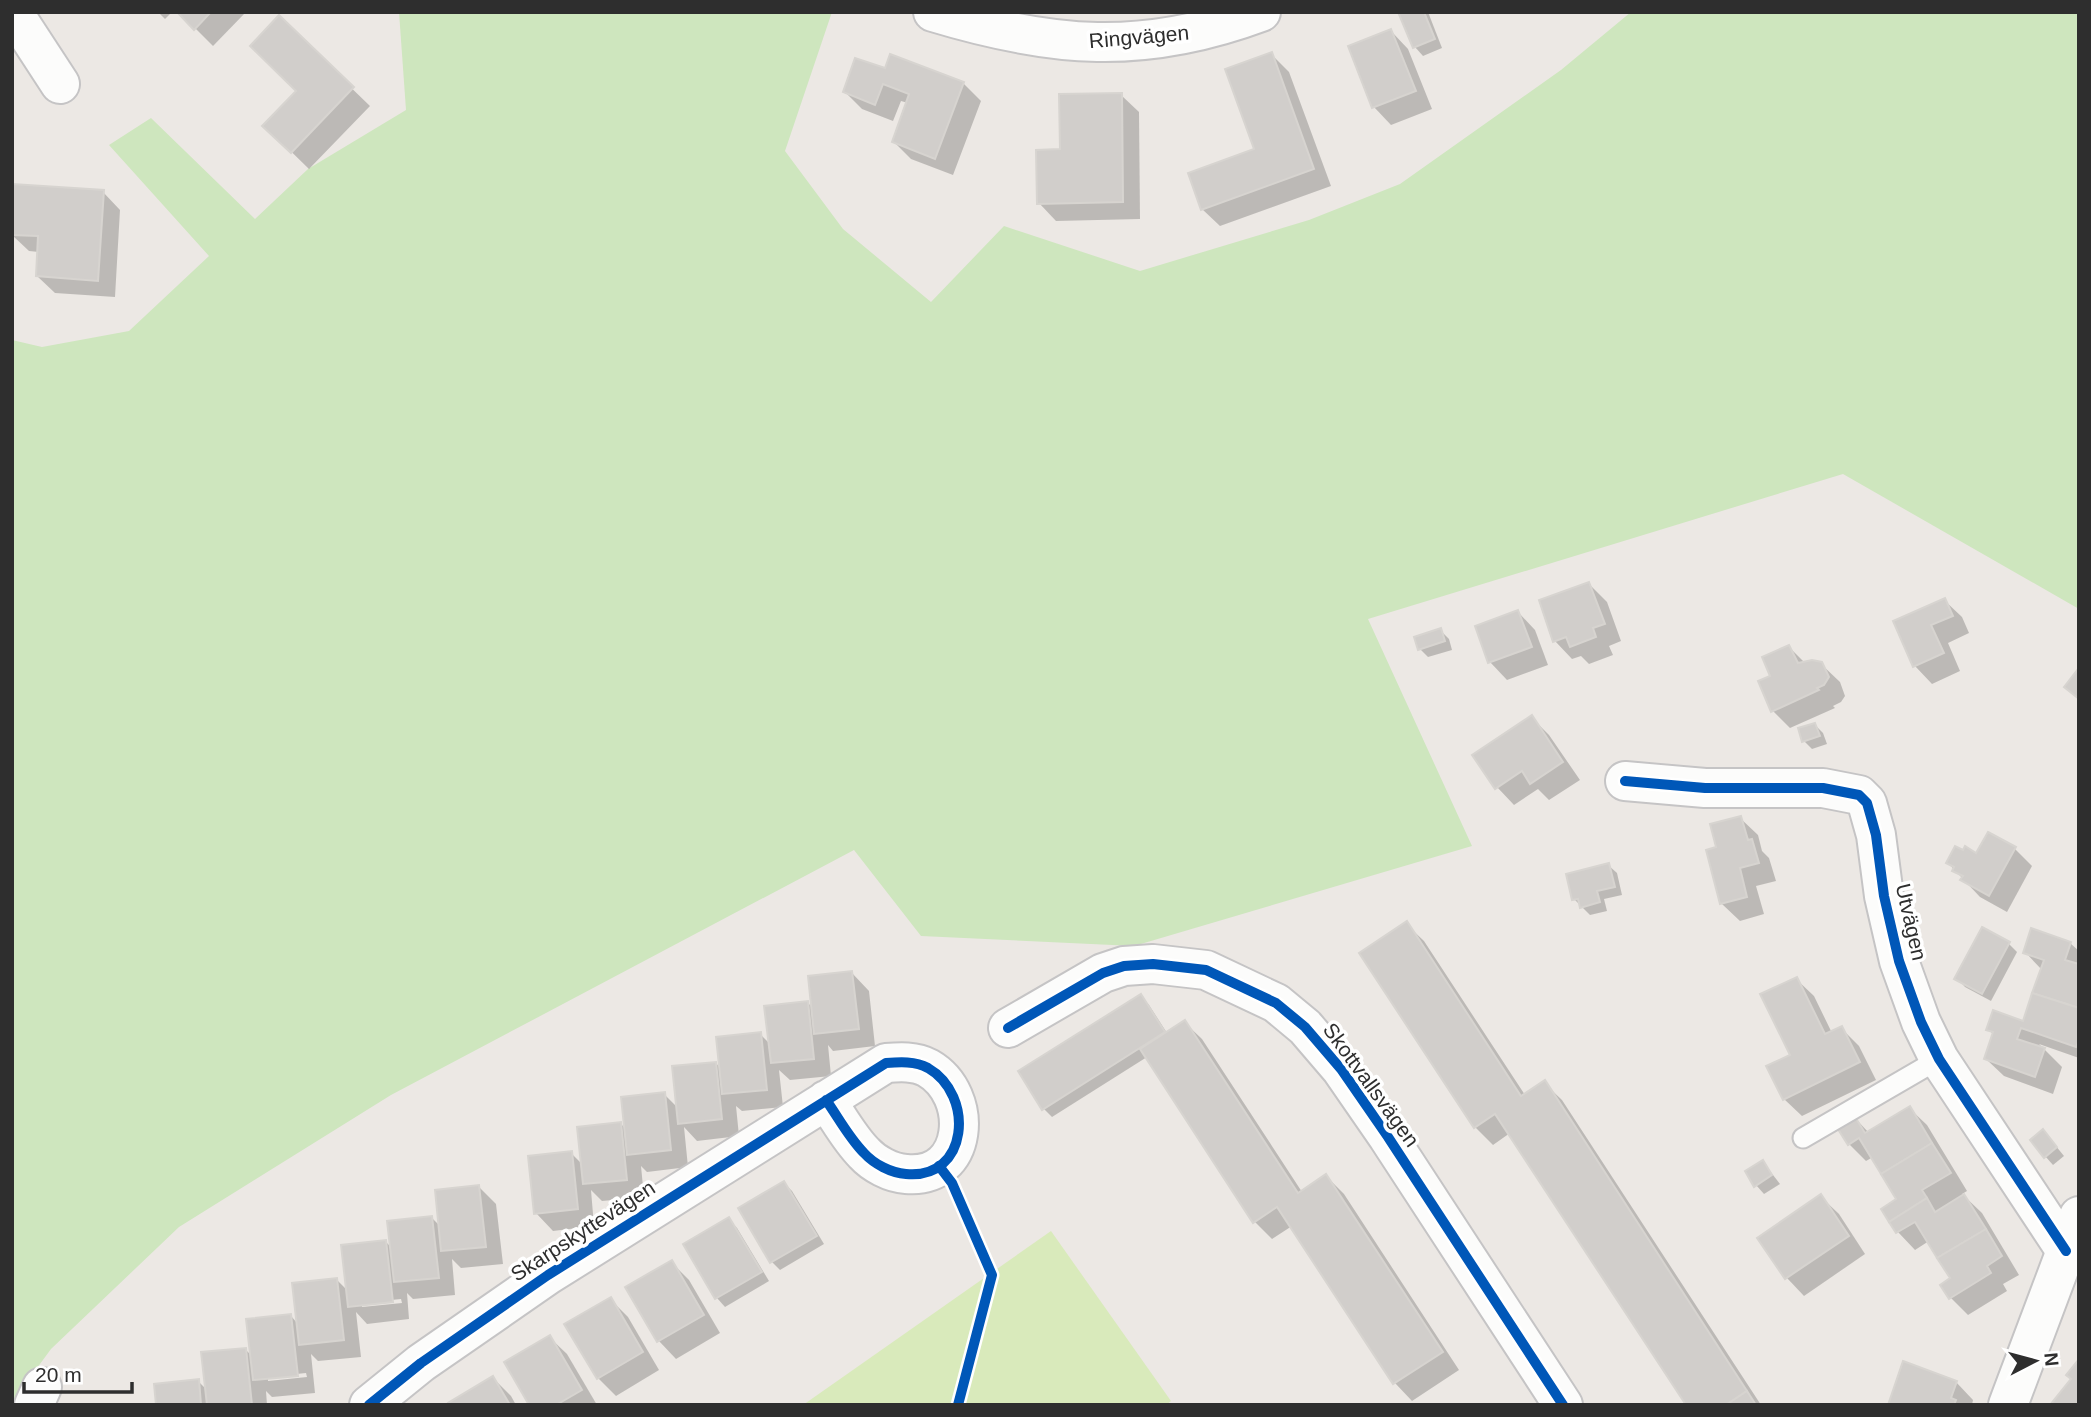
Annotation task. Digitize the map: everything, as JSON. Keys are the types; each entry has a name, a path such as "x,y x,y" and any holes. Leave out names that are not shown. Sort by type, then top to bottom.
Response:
{"street":[{"path":"13,12 60,84"},
{"name":"Ringvägen","path":"933,12 975,25 1056,41 1106,44 1169,38 1218,28 1261,12"},
{"name":"Utvägen","path":"1625,781 1705,788 1823,788 1859,795 1867,803 1876,835 1884,896 1899,961 1921,1022 1939,1059 2073,1234"},
{"name":"Skottvallsvägen","path":"1008,1028 1103,973 1124,966 1153,964 1206,970 1276,1003 1305,1027 1341,1069 1563,1405"},
{"name":"Skarpskyttevägen","path":"369,1405 421,1363 548,1275 826,1100"},
{"path":"2008,1405 2073,1234"}],"lane":[{"path":"1803,1138 1939,1059"}],"green space":[{"path":"399,12 832,12 785,151 843,229 931,302 1004,226 1140,271 1309,220 1400,184 1561,70 1631,12 2079,12 2079,609 1843,474 1368,619 1472,846 1134,946 921,936 854,850 391,1095 179,1227 51,1349 12,1402 12,340 42,347 129,331 209,256 109,145 151,118 255,219 308,169 406,110"},
{"path":"1051,1231 1171,1401 1166,1405 803,1405"}],"building":[{"path":"177,12 211,12 194,30"},
{"path":"1398,12 1424,12 1435,39 1413,48"},
{"path":"279,15 354,87 291,153 262,126 296,91 250,46"},
{"path":"1391,29 1416,91 1372,108 1348,46"},
{"path":"1272,52 1314,169 1201,210 1188,173 1254,149 1225,69"},
{"path":"890,54 964,82 935,159 892,142 909,94 883,84 875,105 843,92 855,58 885,68"},
{"path":"1122,93 1123,202 1037,204 1036,150 1060,149 1059,94"},
{"path":"12,184 104,190 98,281 36,276 38,236 12,235"},
{"path":"1589,582 1605,624 1593,628 1596,637 1570,647 1566,637 1553,642 1539,600"},
{"path":"1945,598 1953,616 1931,625 1944,653 1913,667 1893,621"},
{"path":"1518,610 1532,647 1488,663 1475,626"},
{"path":"1441,628 1445,641 1418,650 1414,637"},
{"path":"1789,645 1798,663 1812,660 1822,662 1829,677 1824,685 1817,688 1819,690 1771,712 1758,681 1770,676 1762,657"},
{"path":"2079,669 2079,699 2064,687"},
{"path":"1532,715 1563,762 1530,784 1522,771 1495,789 1472,755"},
{"path":"1815,723 1820,736 1802,742 1798,728"},
{"path":"1741,816 1759,863 1740,868 1747,897 1720,904 1706,850 1716,847 1710,824"},
{"path":"1988,832 2016,847 1989,896 1960,880 1963,876 1952,871 1954,867 1946,863 1955,846 1963,850 1965,846 1976,853"},
{"path":"1609,863 1615,887 1597,891 1600,902 1580,908 1578,899 1572,900 1566,874"},
{"path":"1407,921 1521,1096 1545,1080 1747,1391 1726,1405 1686,1405 1495,1114 1474,1128 1359,953"},
{"path":"1982,927 2010,942 1982,994 1954,979"},
{"path":"2031,928 2071,942 2065,960 2079,964 2079,1008 2032,993 2044,960 2023,953"},
{"path":"852,971 859,1029 814,1034 808,976"},
{"path":"1797,977 1825,1034 1842,1026 1860,1062 1783,1100 1766,1066 1790,1055 1760,994"},
{"path":"2032,993 2079,1008 2079,1040 2076,1047 2021,1028 2017,1039 2045,1048 2035,1077 1984,1059 1993,1032 1986,1030 1993,1010 2023,1021"},
{"path":"1141,994 1165,1032 1042,1110 1018,1071"},
{"path":"808,1001 814,1059 771,1063 764,1006"},
{"path":"1185,1020 1298,1193 1326,1174 1443,1352 1393,1384 1277,1207 1253,1223 1140,1049"},
{"path":"761,1032 767,1090 722,1094 716,1037"},
{"path":"716,1062 722,1119 678,1124 672,1066"},
{"path":"665,1092 671,1150 627,1155 621,1097"},
{"path":"1910,1106 1932,1143 1881,1174 1859,1138 1848,1145 1836,1126 1854,1115 1865,1133"},
{"path":"621,1122 627,1180 583,1184 577,1127"},
{"path":"2043,1129 2057,1147 2044,1158 2030,1140"},
{"path":"1932,1143 1951,1173 1922,1190 1927,1198 1889,1222 1881,1209 1896,1199 1881,1174"},
{"path":"572,1151 578,1209 534,1214 528,1156"},
{"path":"1763,1160 1772,1175 1754,1187 1745,1171"},
{"path":"784,1181 817,1236 770,1263 738,1208"},
{"path":"479,1185 486,1247 441,1251 435,1190"},
{"path":"1821,1194 1849,1236 1785,1279 1757,1238"},
{"path":"1964,1194 1986,1229 1937,1258 1915,1222 1896,1233 1889,1222 1927,1198 1935,1212"},
{"path":"432,1216 439,1278 394,1282 387,1221"},
{"path":"729,1217 762,1272 715,1299 683,1244"},
{"path":"1986,1229 2002,1256 1987,1266 1991,1273 1949,1299 1940,1285 1950,1278 1937,1258"},
{"path":"386,1240 393,1302 348,1307 341,1245"},
{"path":"672,1260 704,1315 657,1342 625,1287"},
{"path":"337,1278 344,1340 299,1345 292,1283"},
{"path":"611,1297 643,1352 597,1379 564,1324"},
{"path":"291,1314 298,1376 253,1380 246,1319"},
{"path":"550,1335 582,1390 556,1405 529,1405 504,1362"},
{"path":"246,1348 252,1405 207,1405 201,1352"},
{"path":"2079,1359 2079,1405 2050,1405 2071,1379 2066,1375"},
{"path":"1903,1361 1957,1381 1951,1398 1956,1400 1954,1405 1888,1405"},
{"path":"493,1376 510,1405 449,1405 448,1403"},
{"path":"199,1379 201,1405 156,1405 154,1384"},
{"path":"1747,1391 1756,1405 1726,1405"}],"cycle path":[{"path":"1625,781 1705,788 1823,788 1859,795 1867,803 1876,835 1884,896 1899,961 1921,1022 1939,1059 2066,1251"},
{"path":"1008,1028 1103,973 1124,966 1153,964 1206,970 1276,1003 1305,1027 1341,1069 1563,1405"},
{"path":"369,1405 421,1363 548,1275 886,1063 918,1064 928,1068 943,1081 953,1097 958,1115 958,1133 953,1150 943,1164 927,1172 906,1174 889,1170 873,1161 859,1147 830,1107 826,1100"},
{"path":"939,1166 952,1183 992,1275 958,1405"}]}
